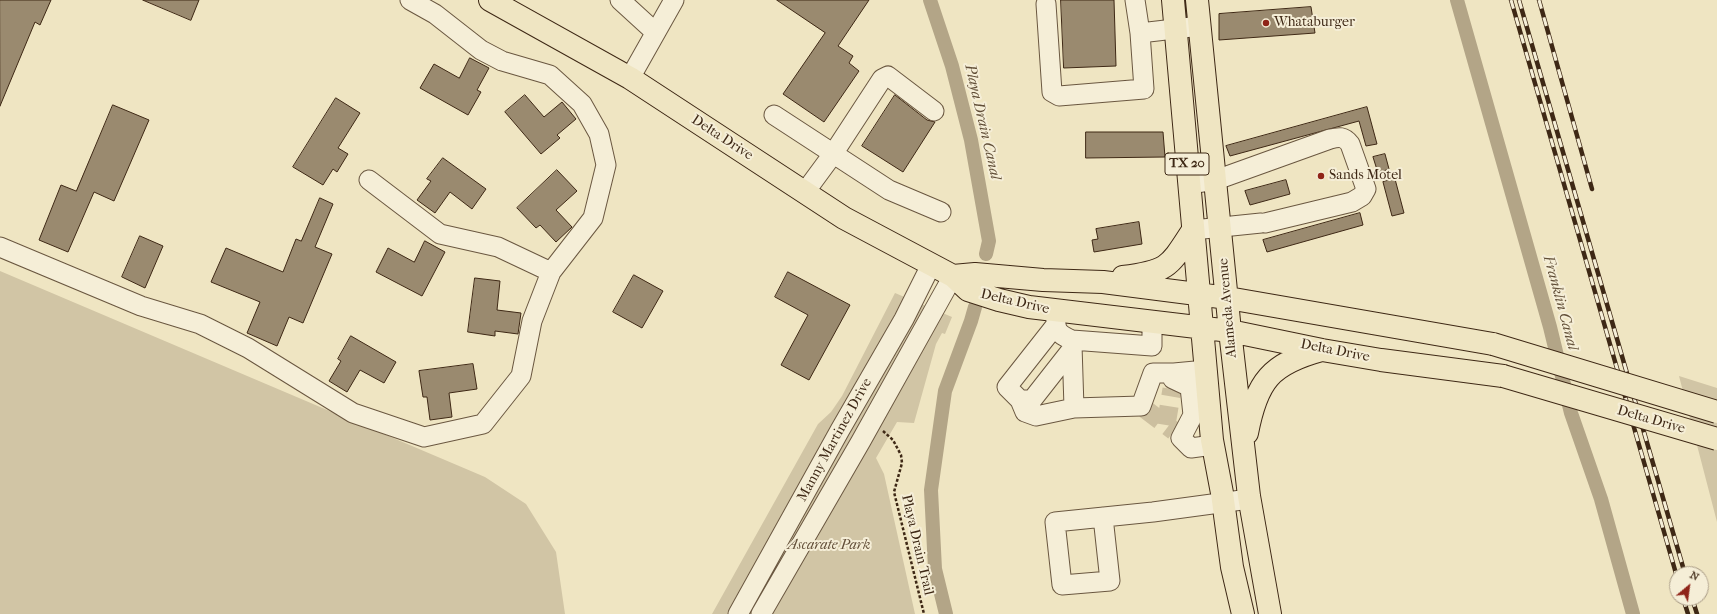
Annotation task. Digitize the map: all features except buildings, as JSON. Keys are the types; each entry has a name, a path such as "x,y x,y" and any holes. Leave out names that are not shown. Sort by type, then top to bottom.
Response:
{"main road":[{"name":"Delta Drive","path":"490,0 630,78 844,218 953,276 968,290 1053,316 1100,316 1201,327 1230,331 1322,350 1381,360 1503,376 1717,439"},
{"name":"Alameda Avenue","path":"1173,0 1198,294 1213,445 1232,567 1243,614"},
{"name":"Alameda Avenue","path":"1197,0 1243,449 1249,499 1270,614"},
{"path":"1103,282 1149,274 1161,270 1176,257 1193,230"},
{"name":"Delta Drive","path":"953,276 975,274 1103,282 1228,298 1493,344 1717,412"},
{"path":"1053,316 1054,280"},
{"path":"1243,449 1250,414 1258,392 1265,380 1284,364 1302,355 1322,350"}],"street":[{"path":"0,247 141,306 200,324 248,348 353,413 424,437 484,424 521,376 532,320 551,272 593,218 606,165 599,134 582,104 550,76 502,62 481,50 435,14 410,0"},
{"path":"620,0 655,32"},
{"path":"630,78 674,0"},
{"path":"1046,4 1052,92 1059,96 1144,88 1140,33 1135,0"},
{"path":"1140,33 1200,26"},
{"path":"805,192 833,154 882,79 888,76 934,111"},
{"path":"774,115 889,190 941,212"},
{"path":"1189,184 1216,180 1330,138 1340,137 1345,138 1350,144 1366,189 1362,196 1352,202 1263,223 1193,230"},
{"path":"369,180 440,234 498,248 551,272"},
{"name":"Manny Martinez Drive","path":"738,614 840,430 904,319 931,265"},
{"name":"Manny Martinez Drive","path":"761,614 861,442 953,276"},
{"path":"1053,316 1061,336 1072,345 1100,342 1152,346"},
{"path":"1053,316 1007,387 1020,400 1025,412 1036,416 1074,408 1143,408 1152,373 1152,322"},
{"path":"1100,316 1100,342"},
{"path":"1020,400 1032,400 1072,345"},
{"path":"1072,345 1074,408"},
{"path":"1173,380 1206,370"},
{"path":"1152,373 1190,387 1193,415 1177,434 1191,448 1213,445"},
{"path":"840,430 861,442"},
{"path":"1103,517 1249,499"},
{"path":"771,554 790,565"}],"path":[{"name":"Playa Drain Trail","path":"871,423 893,440 901,455 902,463 894,492 924,614"}],"green space":[{"path":"0,271 485,477 526,504 556,552 565,614 0,614"},
{"name":"Ascarate Park","path":"895,293 952,317 945,334 942,333 936,344 914,423 897,422 876,458 884,474 915,614 712,614 818,424 831,412 842,396"},
{"path":"1679,376 1717,388 1717,522"}],"waterway":[{"name":"Playa Drain Canal","path":"930,0 952,66 971,140 989,241 986,254"},
{"name":"Franklin Canal","path":"1457,0 1550,327 1571,413 1601,499 1633,614"},
{"name":"Playa Drain Canal","path":"946,614 935,569 931,490 945,391 975,307"}],"tunnel":[{"path":"1166,425 1172,389"},
{"path":"1145,409 1174,431"}],"railway":[{"path":"1511,0 1674,566"},
{"path":"1519,0 1683,566"},
{"path":"1539,0 1592,189"},
{"path":"1686,606 1688,614"},
{"path":"1694,606 1697,614"}],"place":[{"name":"Whataburger","path":"1266,23"},
{"name":"Sands Motel","path":"1321,176"}]}
